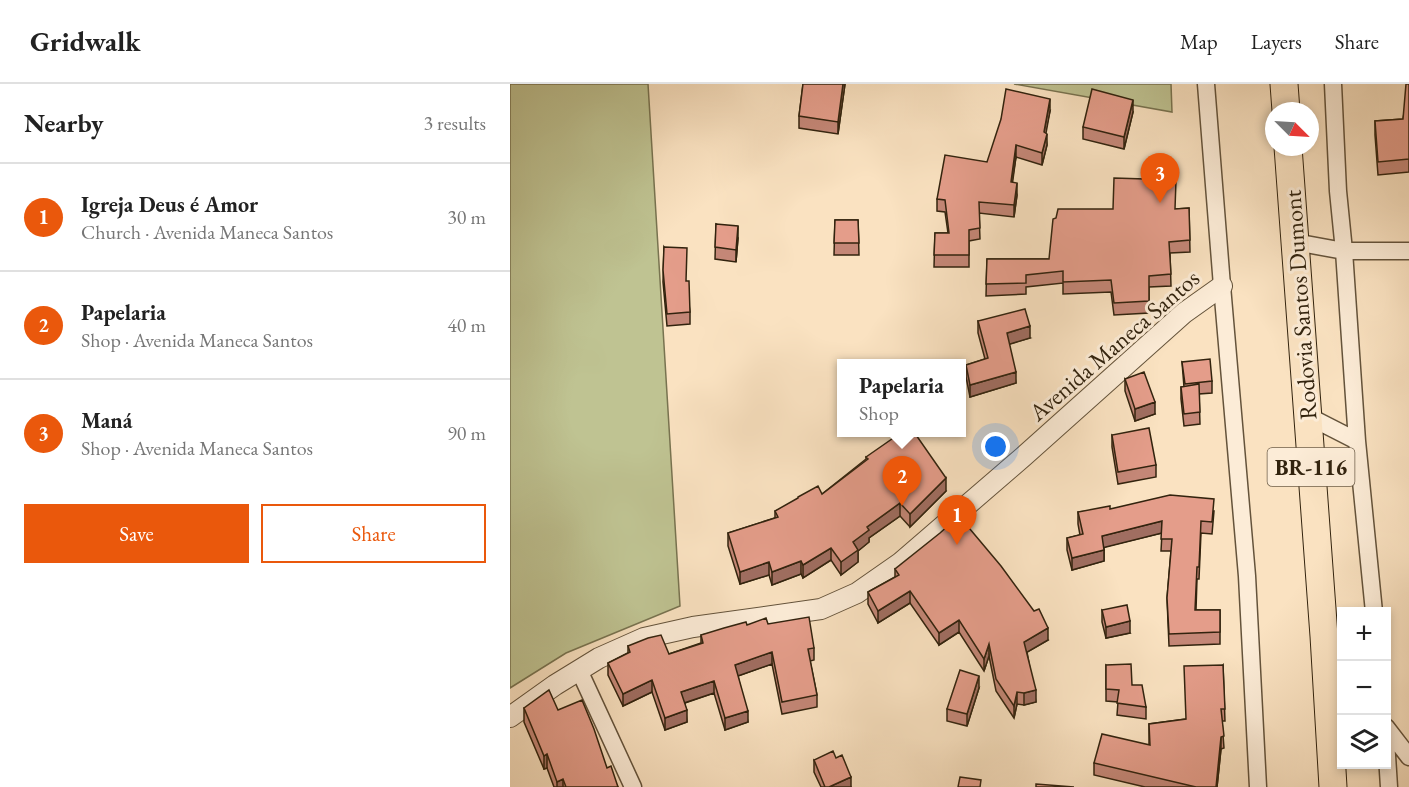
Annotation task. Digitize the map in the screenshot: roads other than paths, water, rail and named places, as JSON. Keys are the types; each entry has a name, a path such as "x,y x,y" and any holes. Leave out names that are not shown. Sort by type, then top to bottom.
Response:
{"highway":[{"path":"1284,84 1285,102"},
{"name":"Rodovia Santos Dumont","path":"1289,156 1333,787"}],"street":[{"path":"1206,84 1247,576 1258,787"},
{"path":"1334,84 1338,191 1357,441 1374,607"},
{"path":"1295,242 1344,251 1409,251"},
{"name":"Avenida Maneca Santos","path":"510,717 555,685 599,658 644,638 693,627 821,609 857,593 900,563 1184,313 1222,286"},
{"path":"1308,416 1357,441"},
{"path":"579,670 633,787"},
{"path":"1391,734 1409,757"},
{"path":"1388,769 1389,787"}],"place":[{"name":"Maná","path":"1160,203"},
{"name":"Papelaria","path":"902,506"},
{"name":"Igreja Deus é Amor","path":"957,545"}]}
